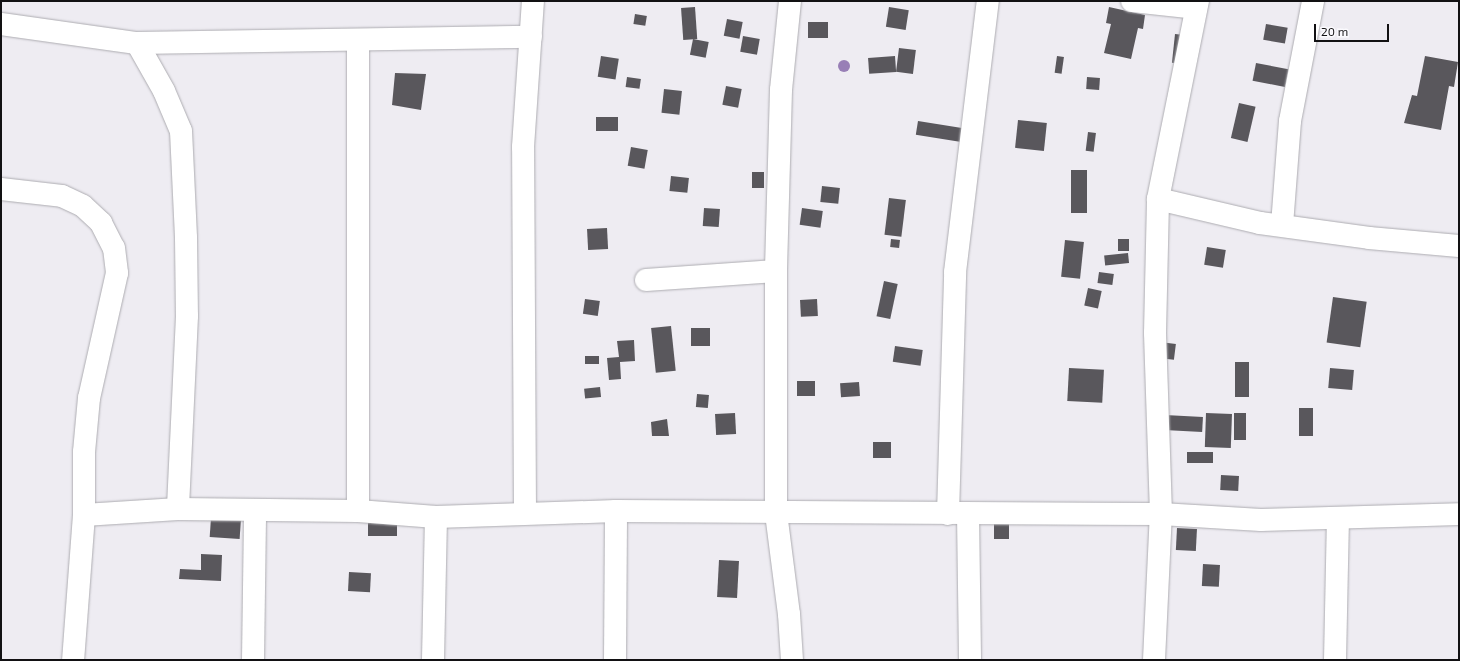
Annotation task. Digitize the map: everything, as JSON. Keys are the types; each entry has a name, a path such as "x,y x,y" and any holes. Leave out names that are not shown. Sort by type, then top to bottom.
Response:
{"street":[{"path":"525,512 523,147 533,1"},
{"path":"790,1 781,90 776,270 776,513 789,614 792,660"},
{"path":"970,660 958,514 955,272 988,1"},
{"path":"1132,1 1197,5 1158,199 1155,333 1161,514 1154,660"},
{"path":"1282,225 1290,122 1313,1"},
{"path":"1,24 137,43 358,41 531,37"},
{"path":"358,41 358,510"},
{"path":"137,43 164,91 181,131 186,238 186,316 178,509"},
{"path":"1,189 62,196 83,206 101,223 114,248 117,273 89,398 84,452 84,515 73,660"},
{"path":"1158,199 1260,223 1369,238 1459,246"},
{"path":"646,280 776,270"},
{"path":"84,515 178,509 255,511 358,510 436,517 525,512 616,511 1161,514 1261,520 1338,519 1459,514"},
{"path":"253,660 255,511"},
{"path":"615,660 616,511"},
{"path":"433,660 436,517"},
{"path":"1335,660 1338,519"}],"building":[{"path":"695,7 697,39 683,40 681,8"},
{"path":"889,7 909,10 906,30 886,27"},
{"path":"1109,7 1145,15 1143,29 1138,28 1131,59 1104,53 1111,24 1106,23"},
{"path":"635,14 647,16 645,26 633,24"},
{"path":"727,19 743,22 739,39 724,36"},
{"path":"808,22 828,22 828,38 808,38"},
{"path":"1266,24 1288,28 1285,44 1263,40"},
{"path":"1175,34 1184,35 1181,64 1172,63"},
{"path":"743,36 760,39 757,55 740,52"},
{"path":"693,39 709,42 706,58 690,55"},
{"path":"899,48 916,50 913,74 896,72"},
{"path":"601,56 619,59 615,80 598,77"},
{"path":"895,56 896,72 869,74 868,58"},
{"path":"1057,56 1064,57 1062,74 1055,73"},
{"path":"1425,56 1458,62 1454,87 1449,86 1441,130 1404,123 1412,95 1417,96"},
{"path":"1256,63 1288,69 1285,87 1253,81"},
{"path":"395,73 426,74 421,110 392,105"},
{"path":"627,77 641,79 639,89 626,87"},
{"path":"1087,77 1100,78 1099,90 1086,89"},
{"path":"726,86 742,89 738,108 722,105"},
{"path":"664,89 682,91 679,115 661,113"},
{"path":"1239,103 1256,107 1247,142 1231,138"},
{"path":"596,117 618,117 618,131 596,131"},
{"path":"1018,120 1047,123 1044,151 1015,148"},
{"path":"918,121 963,128 961,142 916,135"},
{"path":"1088,132 1096,133 1094,152 1086,151"},
{"path":"631,147 648,150 644,169 628,166"},
{"path":"1071,170 1087,170 1087,213 1071,213"},
{"path":"752,172 764,172 764,188 752,188"},
{"path":"671,176 689,178 687,193 669,191"},
{"path":"822,186 840,188 838,204 820,202"},
{"path":"889,198 906,200 901,237 884,235"},
{"path":"704,208 720,209 719,227 703,226"},
{"path":"802,208 823,211 820,228 800,225"},
{"path":"607,228 608,249 588,250 587,229"},
{"path":"891,239 900,240 899,248 890,247"},
{"path":"1118,239 1129,239 1129,251 1118,251"},
{"path":"1065,240 1084,242 1080,279 1061,277"},
{"path":"1207,247 1226,250 1223,268 1204,265"},
{"path":"1128,253 1129,263 1105,265 1104,256"},
{"path":"1099,272 1114,274 1112,285 1097,283"},
{"path":"884,281 898,284 890,319 877,316"},
{"path":"1088,288 1102,291 1098,309 1084,306"},
{"path":"1333,297 1367,302 1360,347 1327,343"},
{"path":"585,299 600,301 598,316 583,314"},
{"path":"817,299 818,316 801,317 800,300"},
{"path":"671,326 676,371 656,373 651,328"},
{"path":"691,328 710,328 710,346 691,346"},
{"path":"634,340 635,361 620,362 621,379 609,380 607,358 619,357 617,341"},
{"path":"1160,342 1176,344 1174,360 1158,358"},
{"path":"895,346 923,350 921,366 893,362"},
{"path":"585,356 599,356 599,364 585,364"},
{"path":"1235,362 1249,362 1249,397 1235,397"},
{"path":"1069,368 1104,370 1102,403 1067,401"},
{"path":"1330,368 1354,370 1352,390 1328,388"},
{"path":"797,381 815,381 815,396 797,396"},
{"path":"859,382 860,396 841,397 840,383"},
{"path":"600,387 601,397 585,399 584,389"},
{"path":"697,394 709,395 708,408 696,407"},
{"path":"1299,408 1313,408 1313,436 1299,436"},
{"path":"735,413 736,434 716,435 715,414"},
{"path":"1206,413 1232,414 1231,448 1205,447"},
{"path":"1234,413 1246,413 1246,440 1234,440"},
{"path":"1165,415 1203,417 1202,432 1164,430"},
{"path":"667,419 669,436 652,436 651,422"},
{"path":"873,442 891,442 891,458 873,458"},
{"path":"1187,452 1213,452 1213,463 1187,463"},
{"path":"1221,475 1239,476 1238,491 1220,490"},
{"path":"211,518 241,520 240,539 210,537"},
{"path":"994,520 1009,520 1009,539 994,539"},
{"path":"368,523 397,523 397,536 368,536"},
{"path":"1177,528 1197,529 1196,551 1176,550"},
{"path":"201,554 222,555 221,581 179,579 180,569 201,570"},
{"path":"719,560 739,561 737,598 717,597"},
{"path":"1203,564 1220,565 1219,587 1202,586"},
{"path":"349,572 371,573 370,592 348,591"}]}
